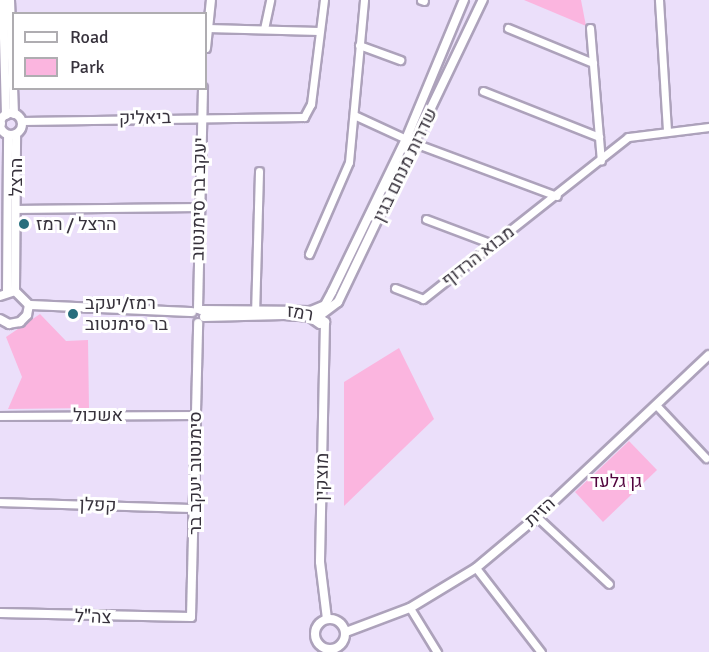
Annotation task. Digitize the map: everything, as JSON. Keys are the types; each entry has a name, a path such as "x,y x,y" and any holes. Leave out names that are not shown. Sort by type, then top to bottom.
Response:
{"street":[{"path":"3,0 5,119 12,135"},
{"path":"5,119 10,0"},
{"path":"211,0 207,28 319,31 324,0"},
{"path":"264,29 270,0"},
{"path":"309,254 344,181 354,115 364,0"},
{"name":"שדרות מנחם בגין","path":"316,315 328,300 406,139 464,0"},
{"name":"שדרות מנחם בגין","path":"316,315 338,302 417,144 483,0"},
{"path":"659,0 667,132"},
{"path":"507,28 593,63"},
{"path":"590,28 601,161"},
{"name":"ביאליק","path":"22,121 304,117 311,104 319,31"},
{"path":"359,45 400,60"},
{"name":"יעקב בר סימנטוב","path":"199,314 197,207 203,90"},
{"path":"483,91 599,137"},
{"path":"354,115 417,144 557,195"},
{"path":"5,119 22,121 12,135"},
{"name":"מבוא הרדוף","path":"395,288 423,299 601,161 628,137 709,127"},
{"name":"הרצל","path":"7,293 16,209 12,135"},
{"name":"הרצל","path":"7,293 3,215 12,135"},
{"path":"255,312 259,171"},
{"path":"16,209 197,207"},
{"path":"426,219 492,244"},
{"path":"0,319 9,324 20,322 27,315 29,305 7,293"},
{"name":"רמז","path":"29,305 199,314 255,312 316,315 326,335"},
{"name":"סימנטוב יעקב בר","path":"186,620 193,613 195,415 199,314"},
{"name":"מוצקין","path":"326,335 320,562 327,619"},
{"name":"הזית","path":"346,632 410,608 476,568 537,516 709,355"},
{"path":"656,405 706,458"},
{"name":"אשכול","path":"0,416 195,415"},
{"name":"קפלן","path":"0,502 195,508"},
{"path":"537,516 609,584"},
{"path":"476,568 541,652"},
{"path":"410,608 437,652"},
{"name":"צה\"ל","path":"0,613 186,620"},
{"path":"327,619 339,621 346,632 342,644 336,650 323,648 315,638 318,624 327,619"}],"green space":[{"path":"524,0 581,0 586,26"},
{"path":"40,314 66,341 88,340 89,408 8,409 22,377 6,337"},
{"path":"399,348 434,419 344,506 344,382"},
{"name":"גן גלעד","path":"629,441 657,470 603,522 575,492"}],"place":[{"name":"הרצל / רמז","path":"24,224"},
{"name":"רמז/יעקב בר סימנטוב","path":"73,314"}]}
